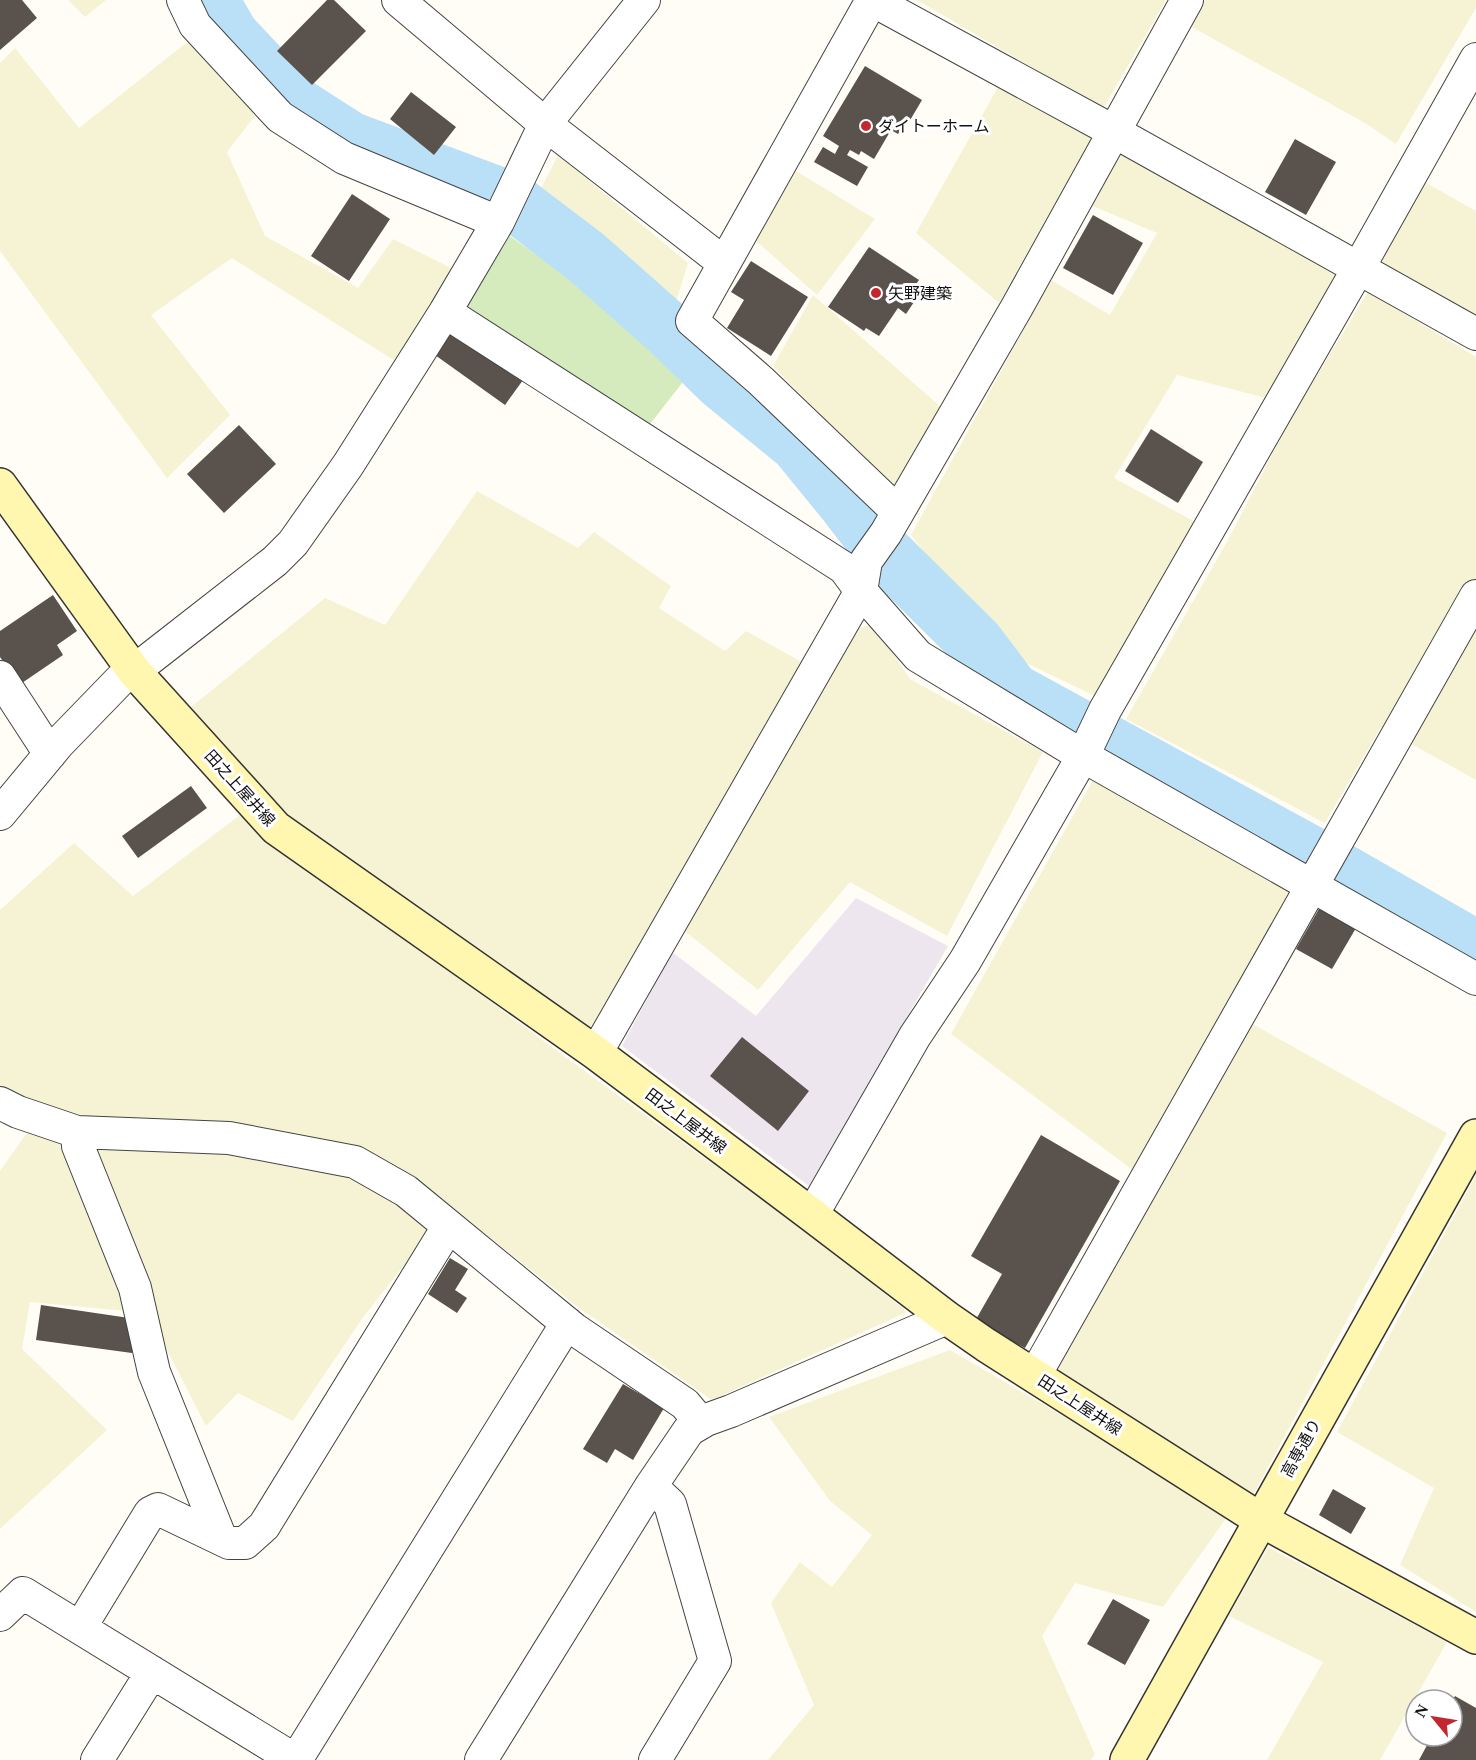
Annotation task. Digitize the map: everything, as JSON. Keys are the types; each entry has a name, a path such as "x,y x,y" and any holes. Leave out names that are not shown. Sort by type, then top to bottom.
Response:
{"main road":[{"name":"田之上屋井線","path":"0,485 134,671 276,828 596,1053 947,1318 1261,1520 1476,1637"},
{"name":"高専通り","path":"1127,1760 1476,1136"}],"street":[{"path":"183,0 195,25 280,117 344,158 500,219"},
{"path":"398,0 545,124 724,263"},
{"path":"0,814 50,754 120,680 274,561 293,543 348,465 445,312 500,219 545,124 644,0"},
{"path":"898,512 761,381 692,321 872,0 1113,131 1476,334"},
{"path":"596,1053 861,591 866,561 886,533 1017,308 1186,0"},
{"path":"812,1215 915,1036 965,961 1083,756 1105,710 1359,269 1476,58"},
{"path":"445,312 844,568 918,656 1083,756 1476,980"},
{"path":"1035,1376 1476,596"},
{"path":"0,677 50,754"},
{"path":"0,1103 18,1112 77,1132 229,1138 355,1162 406,1191 567,1323 685,1404 701,1423"},
{"path":"77,1132 78,1146 135,1288 154,1372 221,1539"},
{"path":"80,1628 150,1513 158,1509 170,1513 229,1543 245,1543 264,1526 448,1227"},
{"path":"481,1760 651,1486 689,1430 947,1318"},
{"path":"0,1615 23,1593 290,1759 567,1323"},
{"path":"651,1486 670,1504 715,1661 655,1760"},
{"path":"97,1760 152,1672"}],"shaded area":[{"path":"68,0 106,0 85,17"},
{"path":"917,0 1166,0 1103,109"},
{"path":"1205,0 1476,0 1476,8 1396,144 1365,123 1190,26"},
{"path":"196,35 264,104 227,152 265,236 358,288 393,239 455,270 395,361 232,258 151,315 230,415 167,478 0,251 0,63 15,48 79,128"},
{"path":"998,87 1092,137 999,303 916,233"},
{"path":"1122,153 1338,274 1274,400 1177,375 1114,478 1197,523 1097,697 997,649 911,535 1051,280 1110,315 1157,233 1088,204"},
{"path":"558,155 688,263 673,312 538,194"},
{"path":"796,171 875,219 817,295 754,239"},
{"path":"1423,181 1476,211 1476,323 1378,266"},
{"path":"1368,292 1476,357 1476,780 1381,727 1325,823 1126,719 1228,540 1291,418"},
{"path":"813,295 941,407 892,489 773,366"},
{"path":"477,491 578,548 594,532 671,586 659,608 725,651 746,631 809,666 592,1037 264,797 185,712 325,598 385,625"},
{"path":"873,624 910,679 1043,752 947,936 850,882 758,990 681,928 859,628"},
{"path":"1097,773 1295,885 1134,1171 951,1034"},
{"path":"240,815 576,1065 819,1241 907,1312 712,1400 575,1305 449,1205 364,1316 293,1421 238,1393 206,1426 148,1313 30,1302 22,1349 107,1430 0,1529 0,1171 43,1110 0,1088 0,910 74,843 133,896"},
{"path":"856,898 948,946 809,1186 622,1046 672,952 756,1016"},
{"path":"1249,1022 1447,1133 1251,1499 1055,1372"},
{"path":"1476,1175 1476,1612 1400,1565 1434,1488 1337,1432"},
{"path":"950,1350 1230,1513 1163,1607 1075,1583 1042,1636 1095,1754 1091,1760 768,1760 814,1705 771,1603 800,1562 832,1587 872,1535 830,1501 769,1417"},
{"path":"1268,1547 1447,1642 1421,1688 1404,1688 1404,1718 1380,1760 1267,1760 1323,1662 1229,1616"}],"green space":[{"path":"504,232 603,302 690,373 646,429 458,307"}],"building":[{"path":"0,0 22,0 37,18 0,50"},
{"path":"327,0 334,0 366,31 312,85 277,51"},
{"name":"ダイトーホーム","path":"865,66 922,100 909,122 906,120 898,134 891,130 874,159 861,151 859,155 850,150 847,155 868,167 857,186 814,162 823,147 835,154 839,146 823,136"},
{"path":"411,92 456,127 434,155 390,119"},
{"path":"1295,139 1336,162 1306,215 1265,192"},
{"path":"352,194 390,219 349,281 311,256"},
{"path":"1093,215 1143,243 1113,295 1063,268"},
{"name":"矢野建築","path":"869,247 919,280 911,291 918,296 906,314 898,308 879,336 866,328 864,331 828,307"},
{"path":"751,261 808,297 771,356 727,328 744,300 731,292"},
{"path":"445,325 523,380 505,405 428,350"},
{"path":"239,425 276,464 224,513 187,474"},
{"path":"1151,429 1203,462 1178,503 1125,471"},
{"path":"53,595 77,631 57,645 63,655 19,685 0,657 0,631"},
{"path":"191,786 207,808 138,858 122,836"},
{"path":"1320,907 1356,928 1332,969 1296,949"},
{"path":"742,1037 809,1091 778,1131 710,1076"},
{"path":"1041,1135 1120,1181 1025,1348 975,1321 1002,1274 971,1256"},
{"path":"450,1258 468,1269 455,1290 467,1298 457,1313 428,1294"},
{"path":"41,1305 136,1319 132,1353 36,1340"},
{"path":"623,1384 664,1408 633,1460 615,1449 607,1463 583,1449"},
{"path":"1333,1489 1366,1508 1351,1534 1319,1515"},
{"path":"1113,1599 1150,1620 1125,1665 1087,1644"},
{"path":"1464,1701 1476,1708 1476,1760 1419,1760 1426,1748 1464,1748"}],"waterway":[{"path":"210,0 231,36 297,106 350,140 511,200 586,257 672,333 721,381 798,444 884,552 976,643 1012,691 1314,856 1476,949"}],"place":[{"name":"ダイトーホーム","path":"866,126"},
{"name":"矢野建築","path":"876,293"}]}
